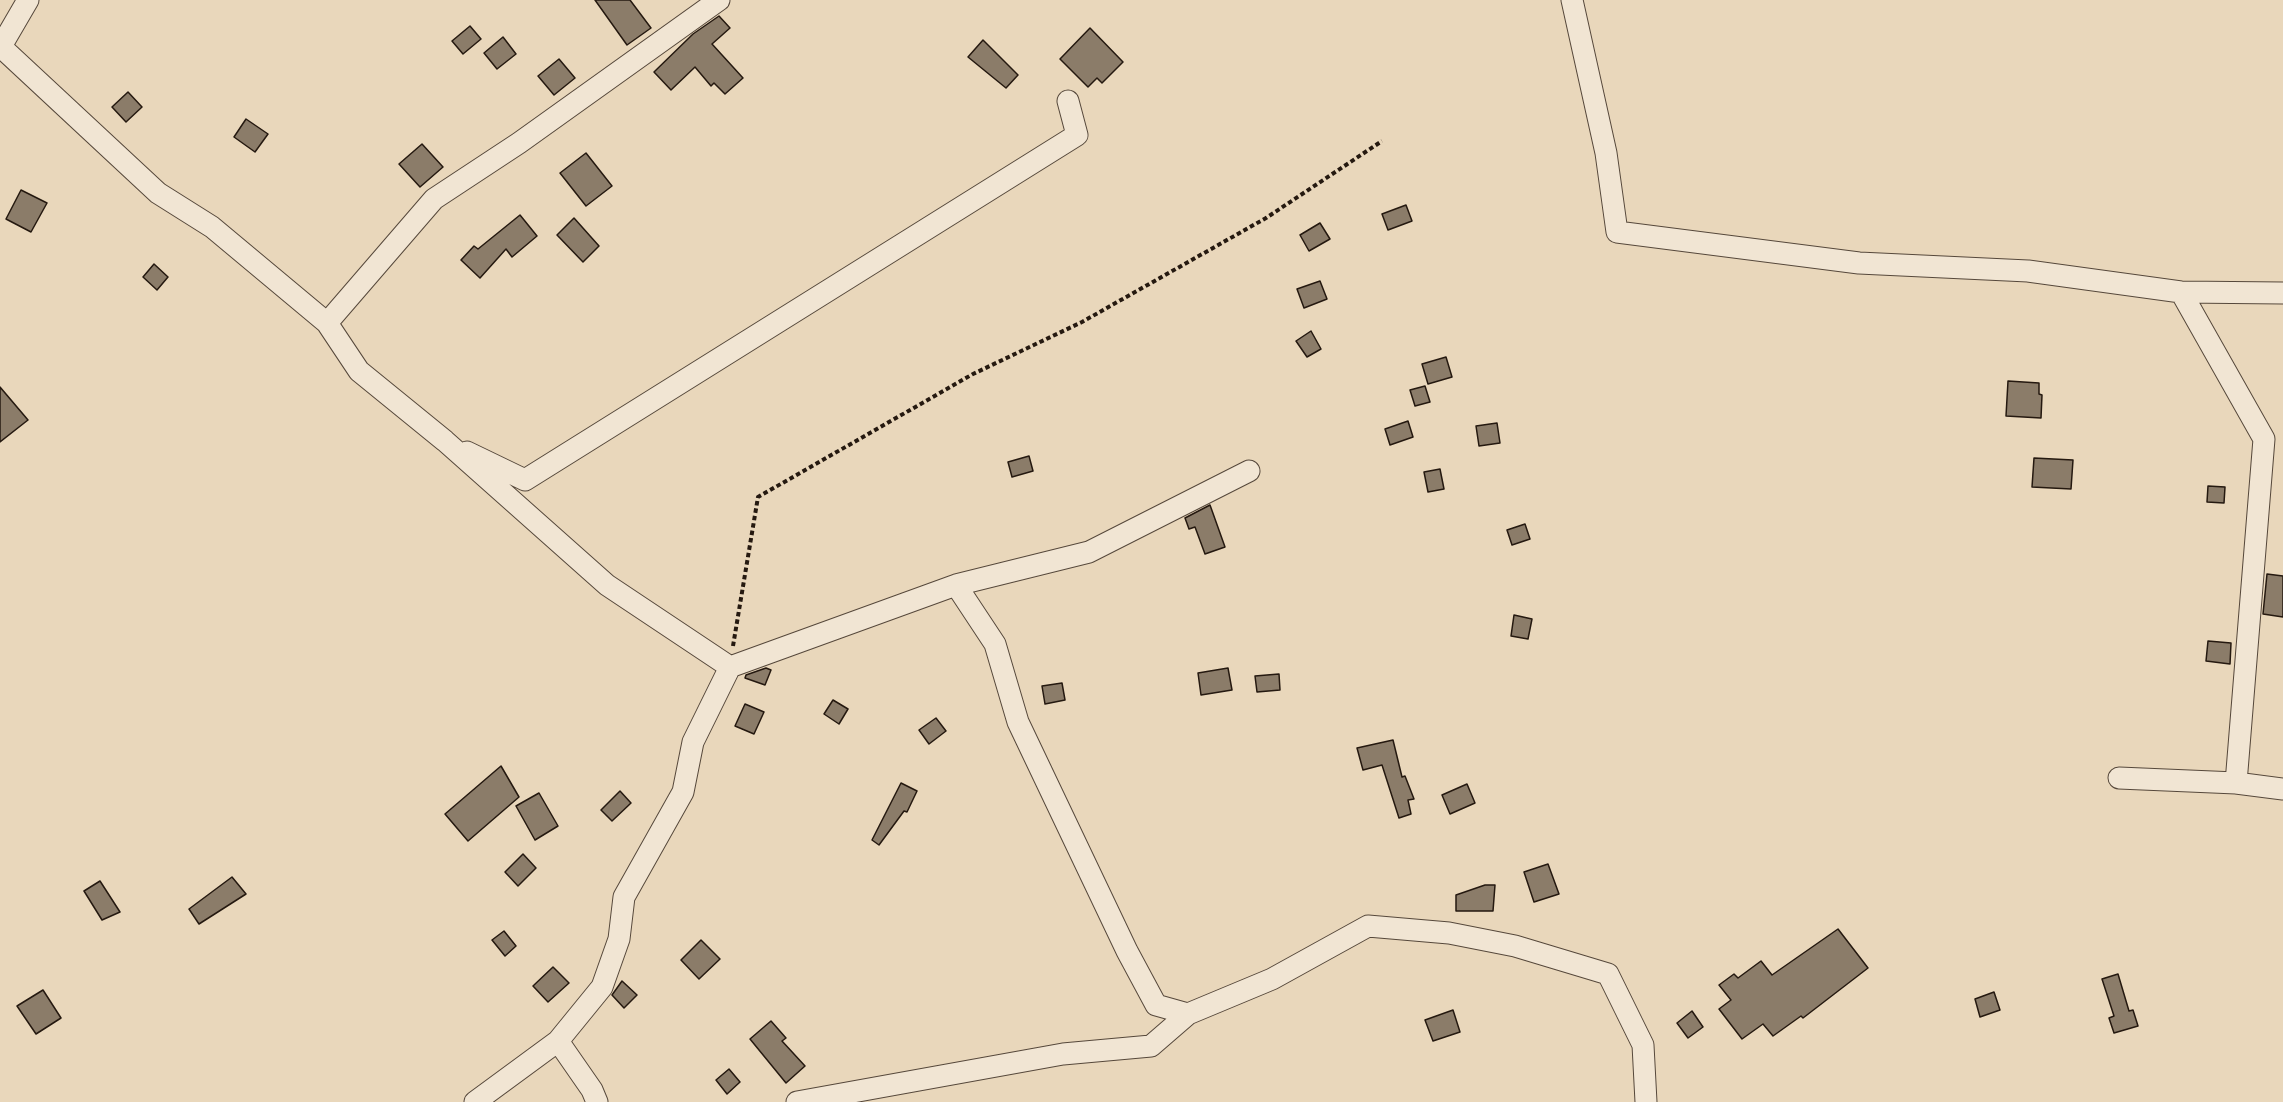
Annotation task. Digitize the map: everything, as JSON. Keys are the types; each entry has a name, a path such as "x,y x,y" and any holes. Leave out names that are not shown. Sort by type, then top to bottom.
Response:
{"street":[{"path":"28,0 0,47 158,193 212,227 327,323 359,371 445,441 607,585 729,667"},
{"path":"327,323 434,199 519,143 720,0"},
{"path":"1572,0 1605,153 1617,232 1859,263 2028,271 2181,292 2283,292"},
{"path":"445,441 525,480 1077,135 1068,101"},
{"path":"2181,292 2264,439 2236,783"},
{"path":"475,1102 558,1041 602,987 619,939 624,897 682,792 693,742 729,667 956,585 1089,552 1249,471"},
{"path":"956,585 995,644 1018,722 1151,996 1156,1005 1188,1014"},
{"path":"2119,778 2236,783 2283,789"},
{"path":"797,1102 1063,1054 1150,1046 1188,1014 1272,979 1368,926 1449,933 1515,946 1608,974 1643,1045 1646,1102"},
{"path":"558,1041 592,1090 597,1102"}],"path":[{"path":"729,667 758,497 973,374 1082,322 1266,218 1382,141"}],"building":[{"path":"595,0 630,0 651,28 627,45"},
{"path":"719,16 730,28 712,44 743,78 725,94 714,83 711,86 695,67 671,90 654,72 693,34"},
{"path":"470,26 481,39 463,54 452,41"},
{"path":"1090,28 1123,62 1102,83 1097,78 1088,87 1060,59"},
{"path":"503,37 516,54 497,69 484,53"},
{"path":"983,40 1018,75 1006,88 968,57"},
{"path":"559,59 575,78 554,95 538,76"},
{"path":"128,92 142,107 126,122 112,107"},
{"path":"246,119 268,134 255,152 234,137"},
{"path":"422,144 443,167 420,187 399,164"},
{"path":"586,153 612,186 586,206 560,173"},
{"path":"21,190 47,203 31,232 6,219"},
{"path":"1406,205 1412,221 1388,230 1382,214"},
{"path":"520,215 537,236 512,257 506,249 480,278 461,260 474,246 478,249"},
{"path":"574,218 599,246 583,262 557,235"},
{"path":"1320,223 1330,239 1309,251 1300,235"},
{"path":"154,264 168,277 157,290 143,277"},
{"path":"1320,281 1327,299 1304,308 1297,289"},
{"path":"1311,331 1321,349 1307,357 1296,341"},
{"path":"1446,357 1452,377 1428,384 1422,364"},
{"path":"2008,381 2039,383 2039,394 2042,395 2041,418 2006,416"},
{"path":"1425,386 1430,402 1415,406 1410,390"},
{"path":"0,387 28,420 0,442"},
{"path":"1408,421 1413,437 1390,445 1385,429"},
{"path":"1497,423 1500,443 1479,446 1476,426"},
{"path":"1029,456 1033,471 1012,477 1008,462"},
{"path":"2034,458 2073,460 2071,489 2032,487"},
{"path":"1440,469 1444,489 1428,492 1424,472"},
{"path":"2208,486 2225,487 2224,503 2207,502"},
{"path":"1210,505 1225,547 1205,554 1195,527 1189,529 1185,518"},
{"path":"1525,524 1530,539 1512,545 1507,530"},
{"path":"2267,574 2283,576 2283,617 2263,614"},
{"path":"1514,615 1532,619 1528,639 1511,636"},
{"path":"2208,641 2231,643 2230,664 2206,661"},
{"path":"766,668 771,670 765,685 745,678 746,675"},
{"path":"1228,668 1232,690 1201,695 1198,673"},
{"path":"1279,674 1280,690 1257,692 1255,676"},
{"path":"1062,683 1065,700 1045,704 1042,686"},
{"path":"833,700 848,709 839,724 824,714"},
{"path":"745,704 764,712 754,734 735,726"},
{"path":"936,718 946,731 929,744 919,730"},
{"path":"1393,740 1402,777 1405,776 1414,799 1408,800 1411,814 1399,818 1382,765 1363,770 1357,748"},
{"path":"501,766 519,797 468,841 445,814"},
{"path":"901,783 917,791 907,812 904,811 879,845 872,840"},
{"path":"1467,784 1475,803 1450,814 1442,795"},
{"path":"620,791 631,803 612,821 601,810"},
{"path":"539,793 558,826 535,840 516,806"},
{"path":"523,854 536,868 518,886 505,872"},
{"path":"1548,864 1559,894 1534,902 1524,872"},
{"path":"232,877 246,894 199,924 189,909"},
{"path":"100,881 120,912 102,920 84,891"},
{"path":"1485,885 1495,885 1493,911 1456,911 1456,895"},
{"path":"1838,929 1868,968 1803,1018 1801,1016 1773,1036 1763,1024 1742,1039 1719,1009 1731,1000 1719,985 1734,974 1738,978 1761,961 1772,975"},
{"path":"504,931 516,946 505,956 492,940"},
{"path":"701,940 720,959 699,979 681,960"},
{"path":"553,967 569,983 548,1002 533,986"},
{"path":"2118,974 2129,1011 2133,1010 2138,1026 2114,1033 2109,1018 2114,1016 2102,979"},
{"path":"622,981 637,995 624,1008 612,995"},
{"path":"43,990 61,1018 36,1034 17,1006"},
{"path":"1994,992 2000,1010 1980,1017 1975,999"},
{"path":"1453,1010 1460,1032 1433,1041 1425,1020"},
{"path":"1692,1011 1703,1027 1688,1038 1677,1023"},
{"path":"771,1021 786,1038 782,1041 805,1066 786,1083 750,1039"},
{"path":"729,1069 740,1082 727,1094 716,1080"}]}
